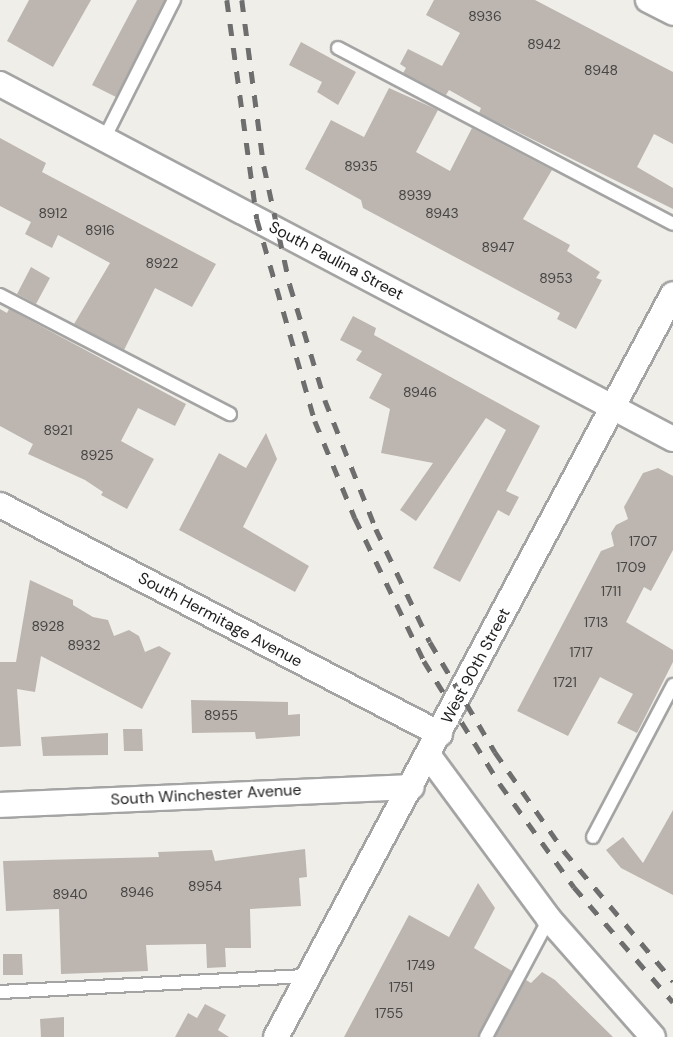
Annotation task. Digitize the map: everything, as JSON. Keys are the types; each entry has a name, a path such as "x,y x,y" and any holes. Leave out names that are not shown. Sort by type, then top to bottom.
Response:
{"street":[{"path":"648,0 673,13"},
{"name":"South Paulina Street","path":"0,84 673,439"},
{"name":"West 90th Street","path":"276,1037 673,294"},
{"name":"South Hermitage Avenue","path":"0,505 434,745 549,919 653,1037"},
{"name":"South Winchester Avenue","path":"0,805 412,786"}],"lane":[{"path":"104,139 174,0"},
{"path":"338,48 673,224"},
{"path":"0,295 230,414"},
{"path":"593,837 673,685"},
{"path":"486,1037 549,919"},
{"path":"0,992 309,976"}],"building":[{"path":"29,0 91,0 53,67 7,41"},
{"path":"137,0 165,0 116,97 92,85"},
{"path":"434,0 535,0 673,72 673,144 654,134 637,167 673,188 673,209 479,113 481,108 449,90 446,95 403,73 406,68 400,64 408,49 442,66 460,33 426,15"},
{"path":"301,42 356,72 338,105 317,92 322,82 289,65"},
{"path":"389,88 438,110 416,152 450,171 472,128 552,170 523,219 570,245 567,251 600,272 596,278 602,280 576,329 557,319 560,313 363,208 361,200 305,169 331,120 364,137"},
{"path":"0,138 46,163 42,172 216,264 192,307 155,288 124,350 74,324 110,263 58,235 52,248 25,234 31,222 0,206"},
{"path":"31,267 50,278 36,304 17,294"},
{"path":"0,309 7,313 9,309 186,404 175,426 138,408 121,441 154,459 127,509 101,495 103,492 85,480 28,454 33,444 0,426"},
{"path":"353,316 376,328 374,335 540,426 506,491 519,497 509,516 498,510 460,582 433,568 506,430 486,418 416,521 400,510 433,463 381,453 390,409 369,398 382,374 356,360 362,351 340,340"},
{"path":"266,433 277,459 243,527 309,566 295,592 179,530 219,453 246,468"},
{"path":"658,468 673,476 673,550 651,591 644,587 626,622 673,650 673,662 637,733 617,723 633,694 600,677 568,736 517,711 601,551 614,546 611,533 616,525 628,519 624,507 643,473"},
{"path":"30,580 73,600 73,605 93,617 108,620 114,636 129,630 139,636 145,652 159,646 171,653 142,709 41,656 35,692 17,689 21,746 0,747 0,662 16,662"},
{"path":"191,700 288,702 288,715 300,714 300,736 256,739 255,732 192,733"},
{"path":"123,729 142,729 143,751 124,751"},
{"path":"108,733 108,755 43,756 41,737"},
{"path":"673,810 673,895 621,868 606,850 623,837 643,863"},
{"path":"305,849 307,877 299,878 301,906 250,909 251,948 225,948 226,967 207,968 206,944 146,945 148,971 61,974 59,909 6,911 3,861 159,857 158,852 212,850 215,861"},
{"path":"478,883 495,908 474,948 512,971 478,1037 344,1037 409,915 449,937"},
{"path":"3,954 22,954 23,975 3,975"},
{"path":"542,972 555,980 613,1037 495,1037 526,980 531,983"},
{"path":"205,1004 226,1015 218,1030 229,1037 175,1037 188,1013 197,1018"},
{"path":"64,1017 64,1037 41,1037 40,1019"}],"railway":[{"path":"227,0 257,219 315,421 355,518 424,661 500,784 574,887 673,1002"},
{"path":"242,0 264,166 290,285 325,400 376,529 430,642 495,752 564,851 673,981"}]}
